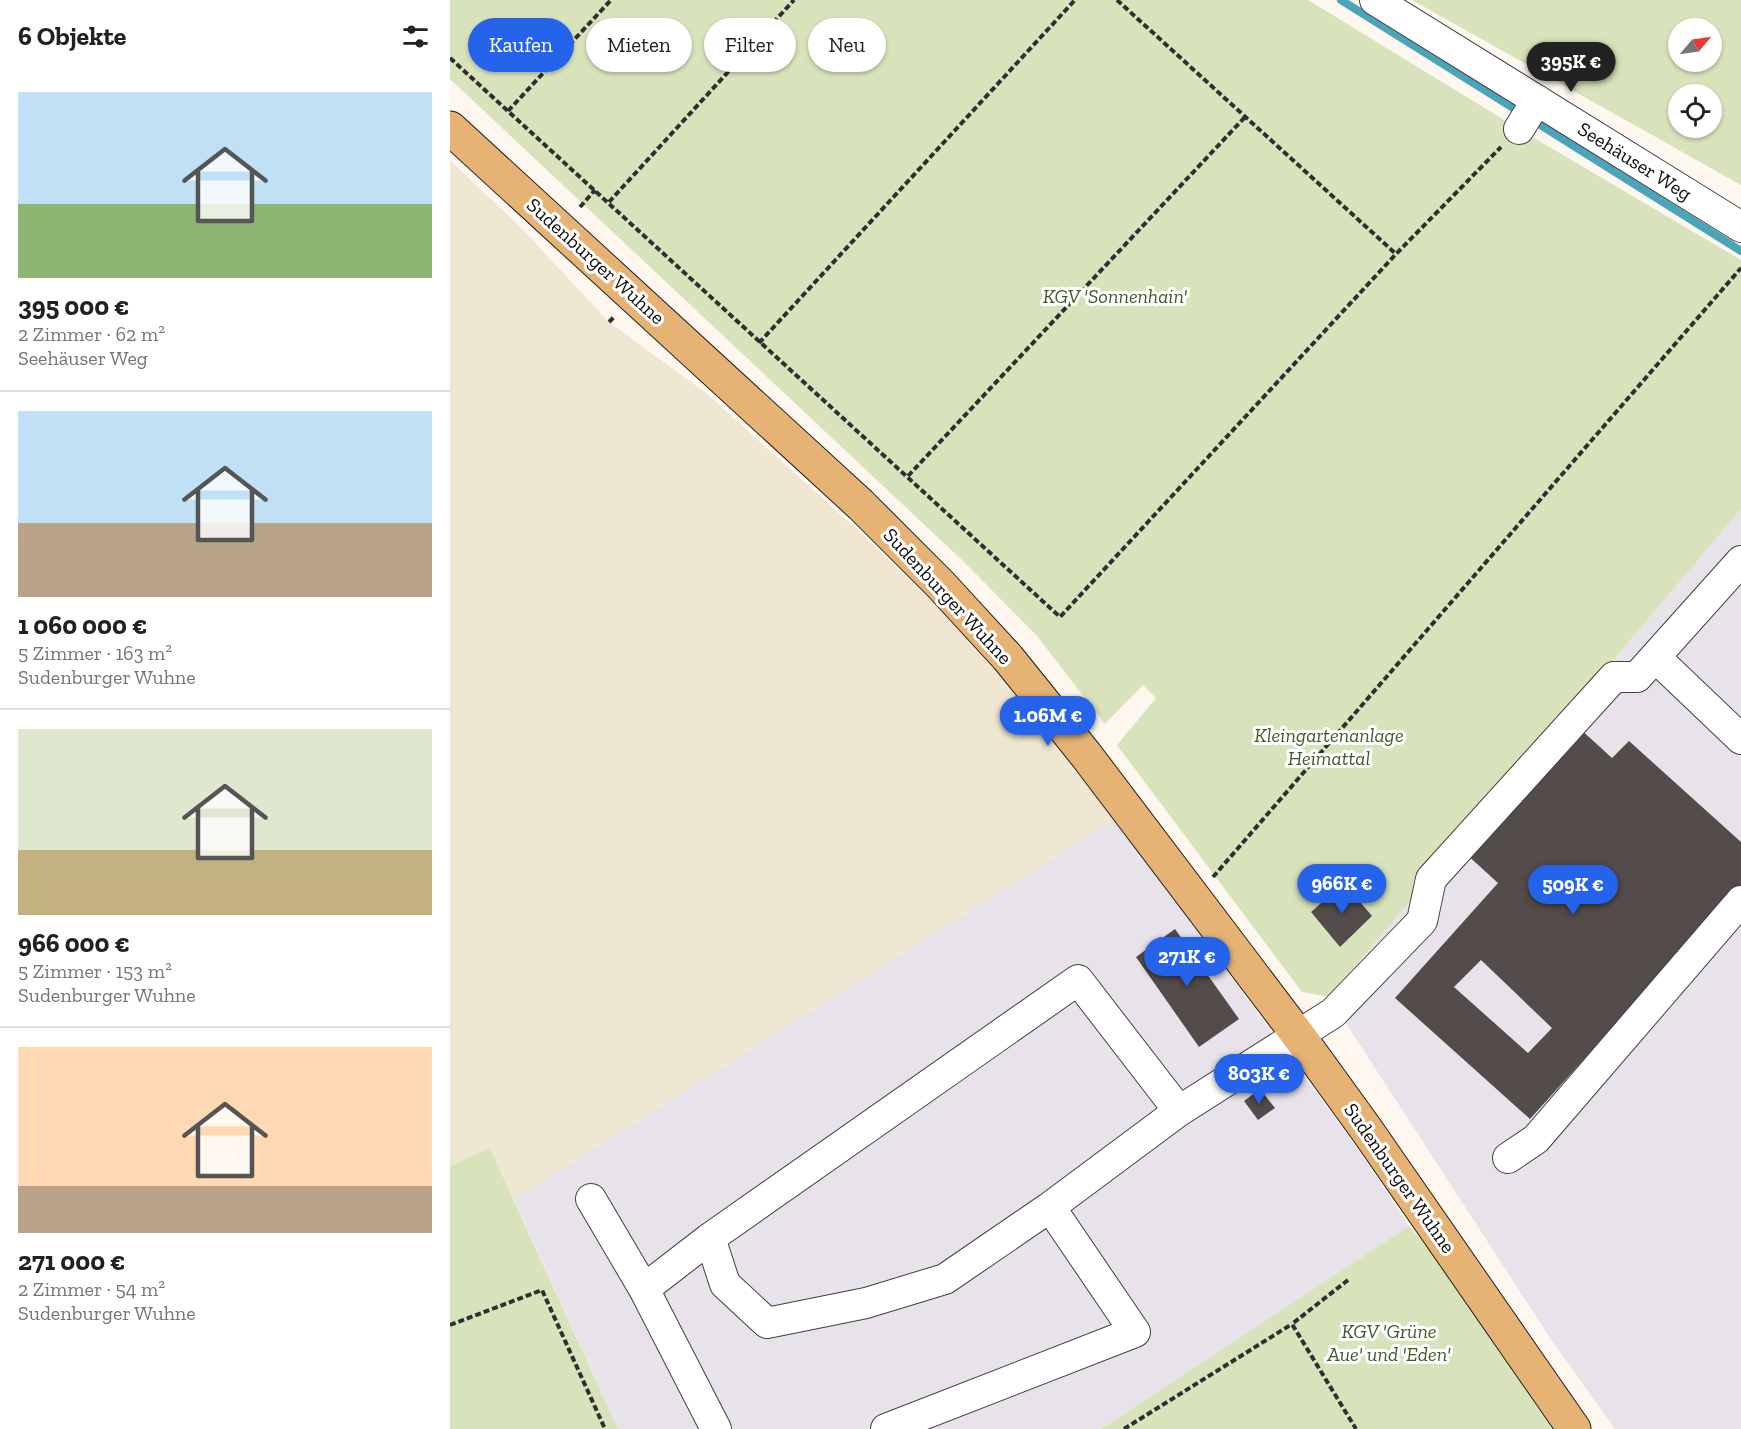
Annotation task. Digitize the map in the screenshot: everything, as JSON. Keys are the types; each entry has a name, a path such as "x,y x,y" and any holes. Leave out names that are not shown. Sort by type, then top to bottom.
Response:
{"main road":[{"name":"Sudenburger Wuhne","path":"450,128 844,489 940,584 1052,712 1298,1035 1574,1429"}],"street":[{"name":"Seehäuser Weg","path":"1375,0 1741,227"},
{"path":"1519,129 1537,100"},
{"path":"710,1238 725,1284 767,1323 866,1303 945,1279 1050,1207 1179,1111 1333,1013 1422,921 1431,879 1614,677 1637,677 1741,561"},
{"path":"1655,657 1741,739"},
{"path":"1508,1158 1536,1139 1741,901"},
{"path":"644,1289 710,1238 1078,980 1179,1111"},
{"path":"591,1199 644,1289 716,1429"},
{"path":"886,1429 1135,1332 1050,1207"}],"path":[{"path":"508,111 611,0"},
{"path":"609,202 794,0"},
{"path":"759,343 1075,0"},
{"path":"1117,0 1396,254"},
{"path":"450,58 609,202 759,343 909,476 1060,617 1396,254 1519,129"},
{"path":"909,476 1245,117"},
{"path":"1214,875 1741,267"},
{"path":"1124,1429 1292,1324 1348,1280"},
{"path":"450,1325 542,1290 605,1429"},
{"path":"1292,1324 1356,1429"}],"shaded area":[{"path":"450,160 524,231 609,322 706,393 862,534 976,644 1115,819 514,1199 490,1149 450,1166"},
{"path":"1741,509 1741,1429 1615,1429 1552,1341 1329,997"},
{"path":"1115,819 1357,1148 1409,1226 1101,1429 618,1429 514,1199"}],"green space":[{"name":"KGV 'Sonnenhain'","path":"450,0 1308,0 1519,129 1741,260 1741,509 1329,997 1302,992 1117,745 1156,698 1143,685 1105,724 1037,636 963,561 450,79"},
{"path":"1412,0 1741,0 1741,185"},
{"path":"490,1148 618,1429 450,1429 450,1166"},
{"name":"KGV 'Grüne Aue' und 'Eden'","path":"1409,1226 1430,1250 1552,1429 1101,1429"}],"building":[{"path":"1578,727 1612,758 1629,741 1741,842 1741,885 1530,1119 1395,998 1498,883 1464,852","holes":["1481,960 1552,1028 1528,1053 1454,987"]},
{"path":"1344,883 1372,916 1340,947 1311,912"},
{"path":"1175,929 1239,1019 1199,1047 1136,957"},
{"path":"1260,1089 1275,1108 1258,1120 1244,1101"}],"waterway":[{"path":"1341,0 1741,251"}],"park label":[{"name":"Kleingartenanlage Heimattal","path":"1329,746"}]}
